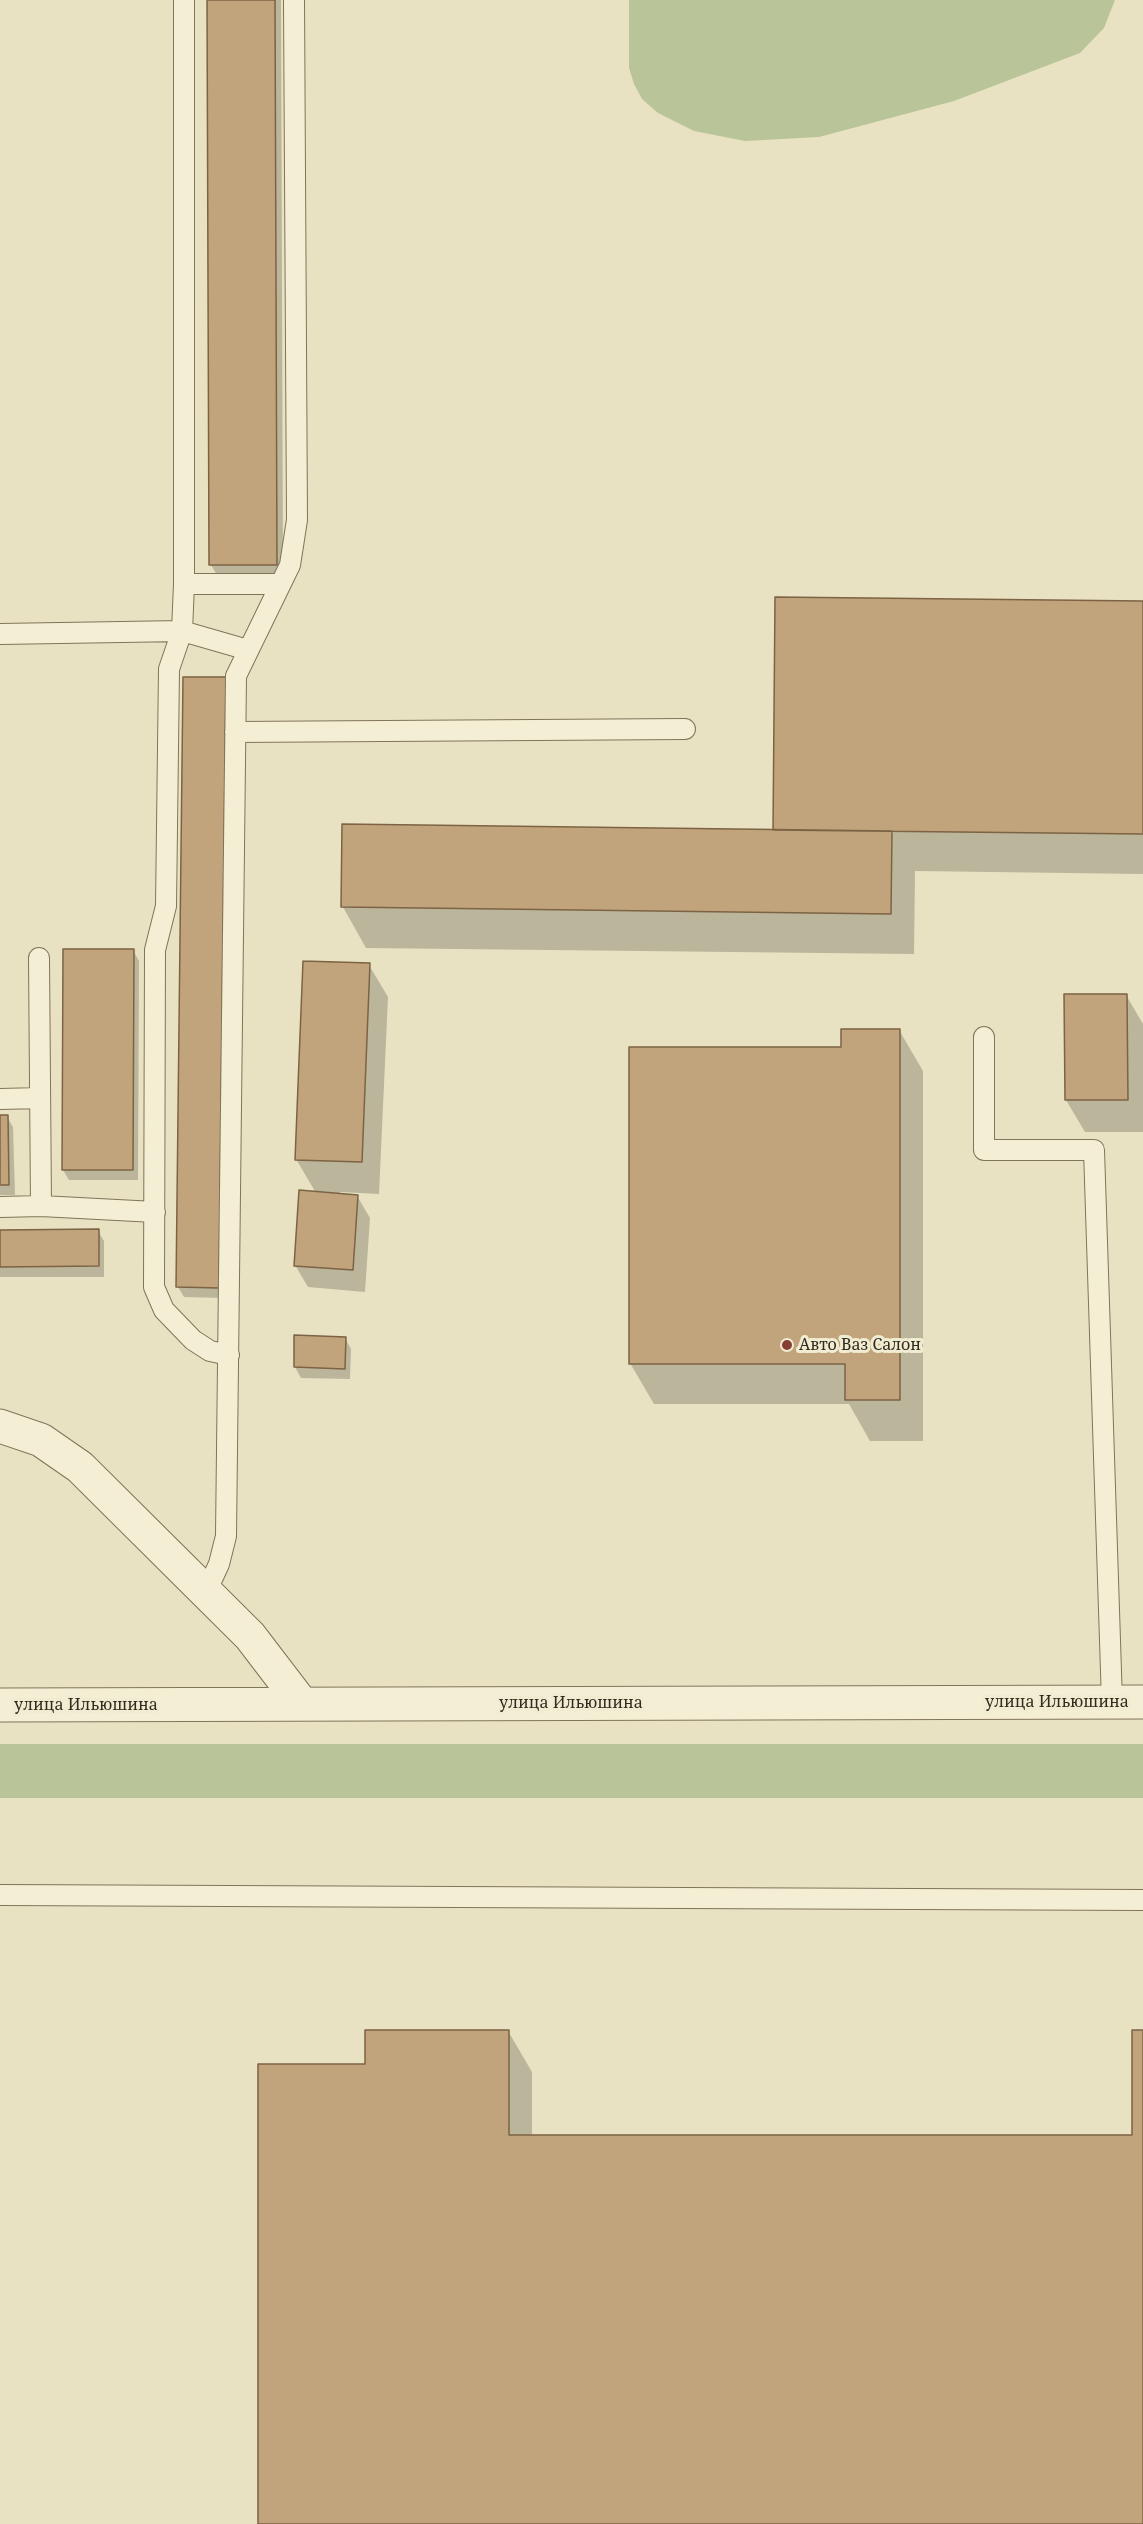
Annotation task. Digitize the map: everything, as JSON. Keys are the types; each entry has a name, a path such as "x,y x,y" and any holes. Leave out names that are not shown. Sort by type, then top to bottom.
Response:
{"street":[{"path":"0,1426 41,1440 80,1467 250,1636 302,1704"},
{"name":"улица Ильюшина","path":"0,1705 1127,1702"}],"lane":[{"path":"184,0 184,584 182,631 169,669 166,906 155,950 154,1287 164,1310 193,1340 210,1351 229,1355"},
{"path":"206,1592 219,1564 226,1536 236,676 290,565 297,520 294,0"},
{"path":"184,584 280,584"},
{"path":"0,634 182,631 248,650"},
{"path":"235,732 685,729"},
{"path":"39,958 41,1206"},
{"path":"984,1037 984,1150 1094,1150 1127,1702"},
{"path":"0,1099 40,1098"},
{"path":"0,1207 41,1206 155,1212"},
{"path":"0,1895 1143,1900"}],"green space":[{"path":"629,0 1115,0 1104,28 1080,53 954,101 819,137 745,141 694,131 658,113 642,99 629,68"},
{"path":"0,1744 1143,1744 1143,1798 0,1798"}],"building":[{"path":"207,0 275,0 277,565 209,565"},
{"path":"775,597 1143,601 1143,834 773,830"},
{"path":"183,677 226,677 219,1288 176,1287"},
{"path":"342,824 892,831 891,914 341,907"},
{"path":"63,949 134,949 133,1170 62,1170"},
{"path":"303,961 370,963 362,1162 295,1160"},
{"path":"1064,994 1127,994 1128,1100 1065,1100"},
{"path":"841,1029 900,1029 900,1400 845,1400 845,1364 629,1364 629,1047 841,1047"},
{"path":"0,1115 8,1115 9,1185 0,1185"},
{"path":"299,1190 358,1195 353,1270 294,1266"},
{"path":"99,1229 99,1266 0,1267 0,1230"},
{"path":"294,1335 346,1337 345,1369 294,1367"},
{"path":"365,2030 509,2030 509,2135 1132,2135 1132,2030 1143,2030 1143,2524 258,2524 258,2064 365,2064"}],"place":[{"name":"Авто Ваз Салон","path":"787,1345"}]}
